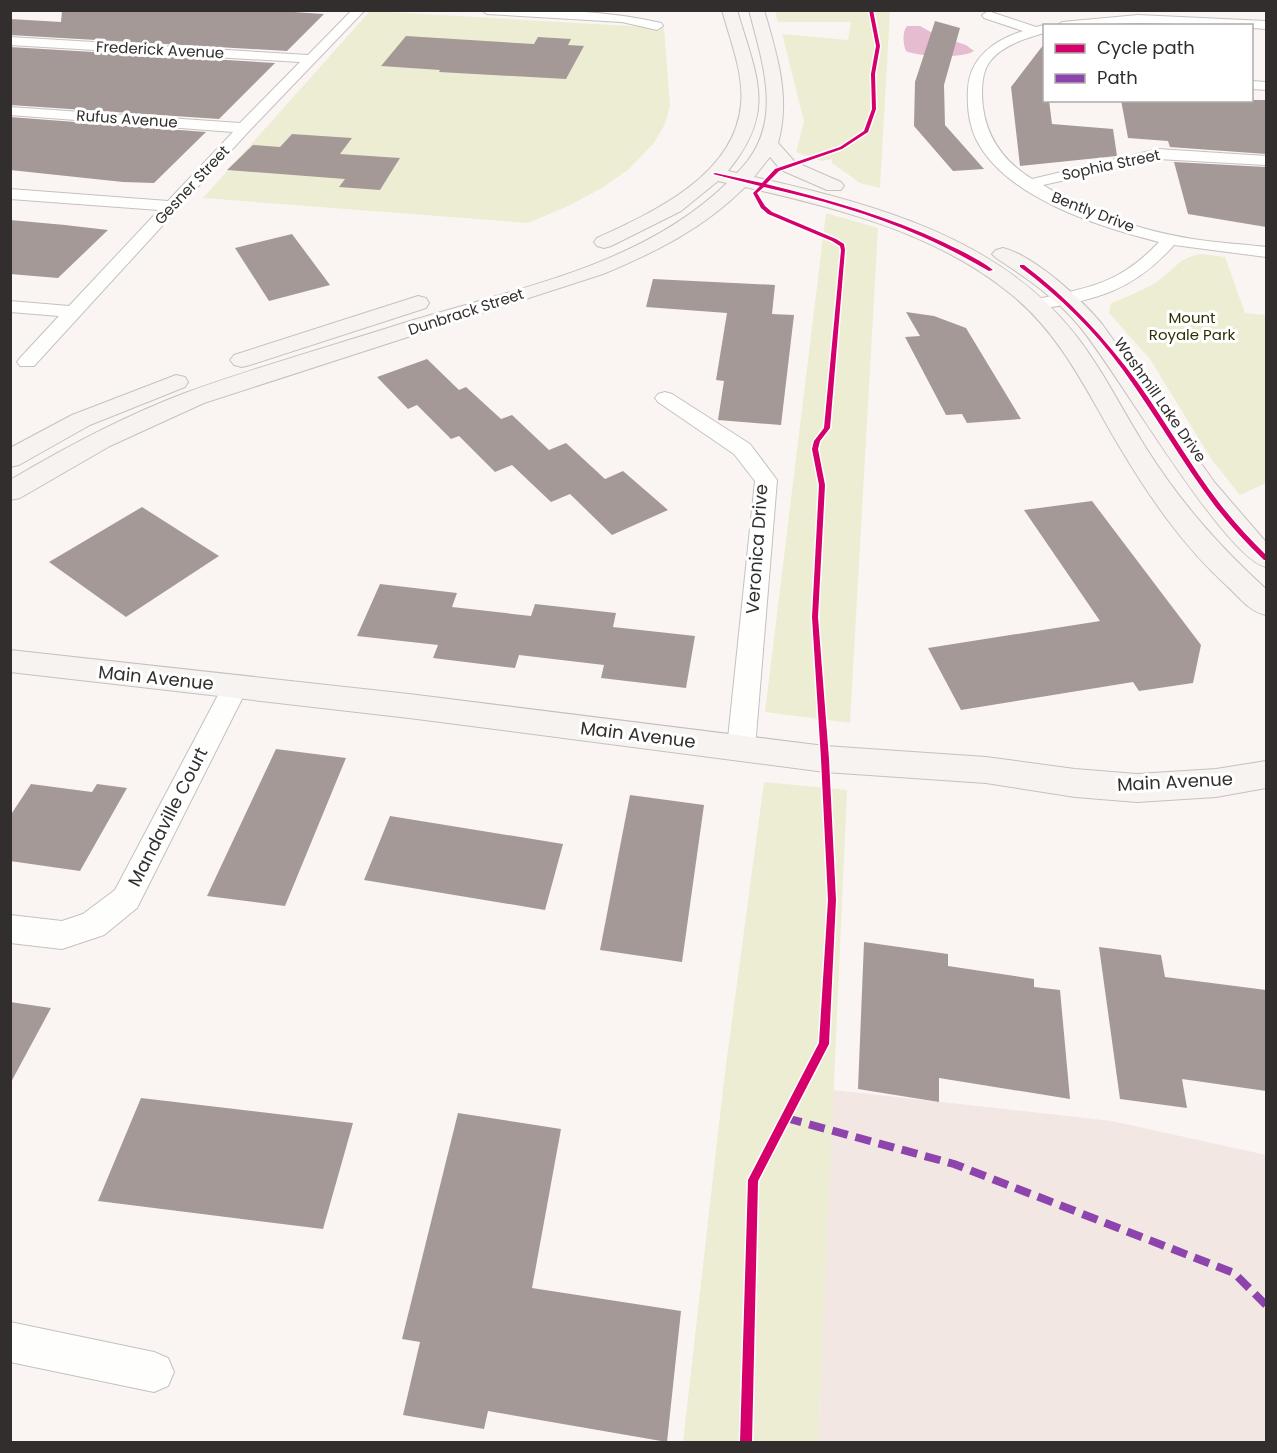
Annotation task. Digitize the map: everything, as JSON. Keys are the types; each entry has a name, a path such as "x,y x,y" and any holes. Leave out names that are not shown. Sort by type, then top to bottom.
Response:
{"main road":[{"path":"583,250 636,228 718,170 735,150 743,134 751,105 747,79 729,10"},
{"name":"Dunbrack Street","path":"10,492 63,460 155,413 195,398 580,274 657,242 712,208 745,176 769,144 776,107 775,77 756,10"},
{"path":"769,144 782,161 799,173 855,193"},
{"name":"Washmill Lake Drive","path":"718,170 855,193 924,215 989,245 1030,271 1066,299 1119,362 1214,500 1239,531 1266,558"},
{"name":"Washmill Lake Drive","path":"745,176 900,224 958,250 991,270 1036,305 1071,345 1143,464 1185,523 1215,558 1266,605"},
{"path":"712,208 759,199 832,202"},
{"name":"Dunbrack Street","path":"226,365 439,297"},
{"path":"10,459 81,420 159,387 193,376"},
{"name":"Main Avenue","path":"10,661 409,706 825,759 986,770 1075,783 1137,788 1216,783 1266,775"}],"street":[{"name":"Gesner Street","path":"27,362 244,128 359,10"},
{"path":"487,10 622,18 657,26"},
{"path":"1262,10 1266,17"},
{"path":"988,15 1040,30"},
{"path":"1083,24 1137,19 1229,24"},
{"name":"Bently Drive","path":"1040,30 1011,40 990,53 981,64 975,83 978,126 984,142 1002,164 1029,184 1079,210 1171,239 1266,252"},
{"name":"Frederick Avenue","path":"10,41 310,59"},
{"name":"Rufus Avenue","path":"10,111 244,128"},
{"name":"Sophia Street","path":"1029,184 1158,154 1266,160"},
{"path":"10,194 173,206"},
{"path":"1036,305 1096,293 1136,275 1155,259 1171,239"},
{"path":"10,306 72,312"},
{"name":"Veronica Drive","path":"665,398 742,449 766,480 741,748"},
{"name":"Mandaville Court","path":"10,929 62,935 93,925 126,899 235,687"},
{"path":"10,1342 154,1372"}],"shaded area":[{"path":"907,26 920,26 936,35 966,45 974,51 968,54 940,56 920,55 906,51 904,31"},
{"path":"833,1090 1112,1121 1266,1155 1266,1442 818,1442"}],"green space":[{"path":"370,11 664,28 670,105 665,124 654,143 629,169 602,188 528,223 203,198"},
{"path":"775,11 890,11 880,188 860,183 832,163 832,159 821,161 796,152 804,122 782,34 848,40 851,22 778,22"},
{"path":"826,213 878,228 850,723 765,712"},
{"name":"Mount Royale Park","path":"1202,254 1225,257 1245,313 1266,315 1266,483 1240,495 1212,460 1150,359 1109,313 1111,303 1155,283 1187,258"},
{"path":"764,782 847,790 818,1442 683,1442 724,1080"}],"building":[{"path":"62,10 264,10 324,14 287,51 10,35 10,19 61,22"},
{"path":"935,21 960,28 944,85 945,125 984,169 953,171 914,126 915,82"},
{"path":"406,36 534,44 538,37 571,39 568,45 584,46 566,79 439,72 440,70 381,66"},
{"path":"1043,45 1043,102 1049,102 1052,124 1113,129 1117,156 1020,166 1011,87"},
{"path":"10,47 275,63 219,119 10,105"},
{"path":"1253,100 1266,100 1266,154 1170,147 1168,141 1128,138 1121,102 1253,102"},
{"path":"10,117 206,132 154,183 123,182 10,170"},
{"path":"292,134 352,138 340,154 400,158 380,190 339,187 345,179 227,170 253,145 280,147"},
{"path":"1174,162 1266,167 1266,227 1188,214"},
{"path":"10,220 108,230 58,278 10,274"},
{"path":"292,234 330,285 269,301 235,248"},
{"path":"653,279 775,285 772,314 794,315 781,425 718,420 724,381 716,380 727,313 646,307"},
{"path":"906,312 934,316 966,328 1021,419 967,423 962,414 946,415 905,337 920,336"},
{"path":"427,359 459,390 466,387 501,419 512,415 549,450 566,443 605,479 623,471 668,510 612,535 570,494 551,502 512,465 495,472 459,436 451,439 417,405 408,409 377,377"},
{"path":"1092,501 1201,645 1193,683 1139,691 1133,682 961,710 928,648 1100,621 1024,510"},
{"path":"142,507 219,556 126,617 49,562"},
{"path":"380,584 457,593 452,607 531,616 535,604 616,613 613,627 695,636 686,688 601,678 604,665 519,655 515,668 433,658 438,645 357,636"},
{"path":"276,749 346,758 285,906 207,896"},
{"path":"31,784 92,792 97,784 127,788 80,871 10,861 10,816"},
{"path":"630,795 704,805 682,962 600,950"},
{"path":"390,816 563,844 545,910 364,880"},
{"path":"864,942 948,954 948,966 1034,979 1034,987 1060,990 1070,1099 939,1078 939,1102 858,1089"},
{"path":"1099,947 1161,955 1165,977 1266,990 1266,1091 1182,1079 1187,1108 1120,1099"},
{"path":"10,1002 51,1008 10,1084"},
{"path":"141,1098 353,1123 323,1229 98,1201"},
{"path":"458,1113 561,1129 532,1288 681,1311 667,1442 488,1411 484,1429 403,1415 420,1342 402,1339"}],"marked path":[{"path":"786,1118 954,1164 1234,1273 1266,1305"}],"cycle path":[{"path":"746,1442 753,1180 824,1044 832,900 815,617 822,485 815,449 817,441 827,428 843,250 842,245 834,240 770,213 763,207 755,193 777,170 841,148 866,132 874,109 873,74 878,46 871,10"},
{"path":"715,174 857,210 925,236 991,270"},
{"path":"1022,266 1077,312 1093,330 1137,386 1218,505 1266,558"}]}
